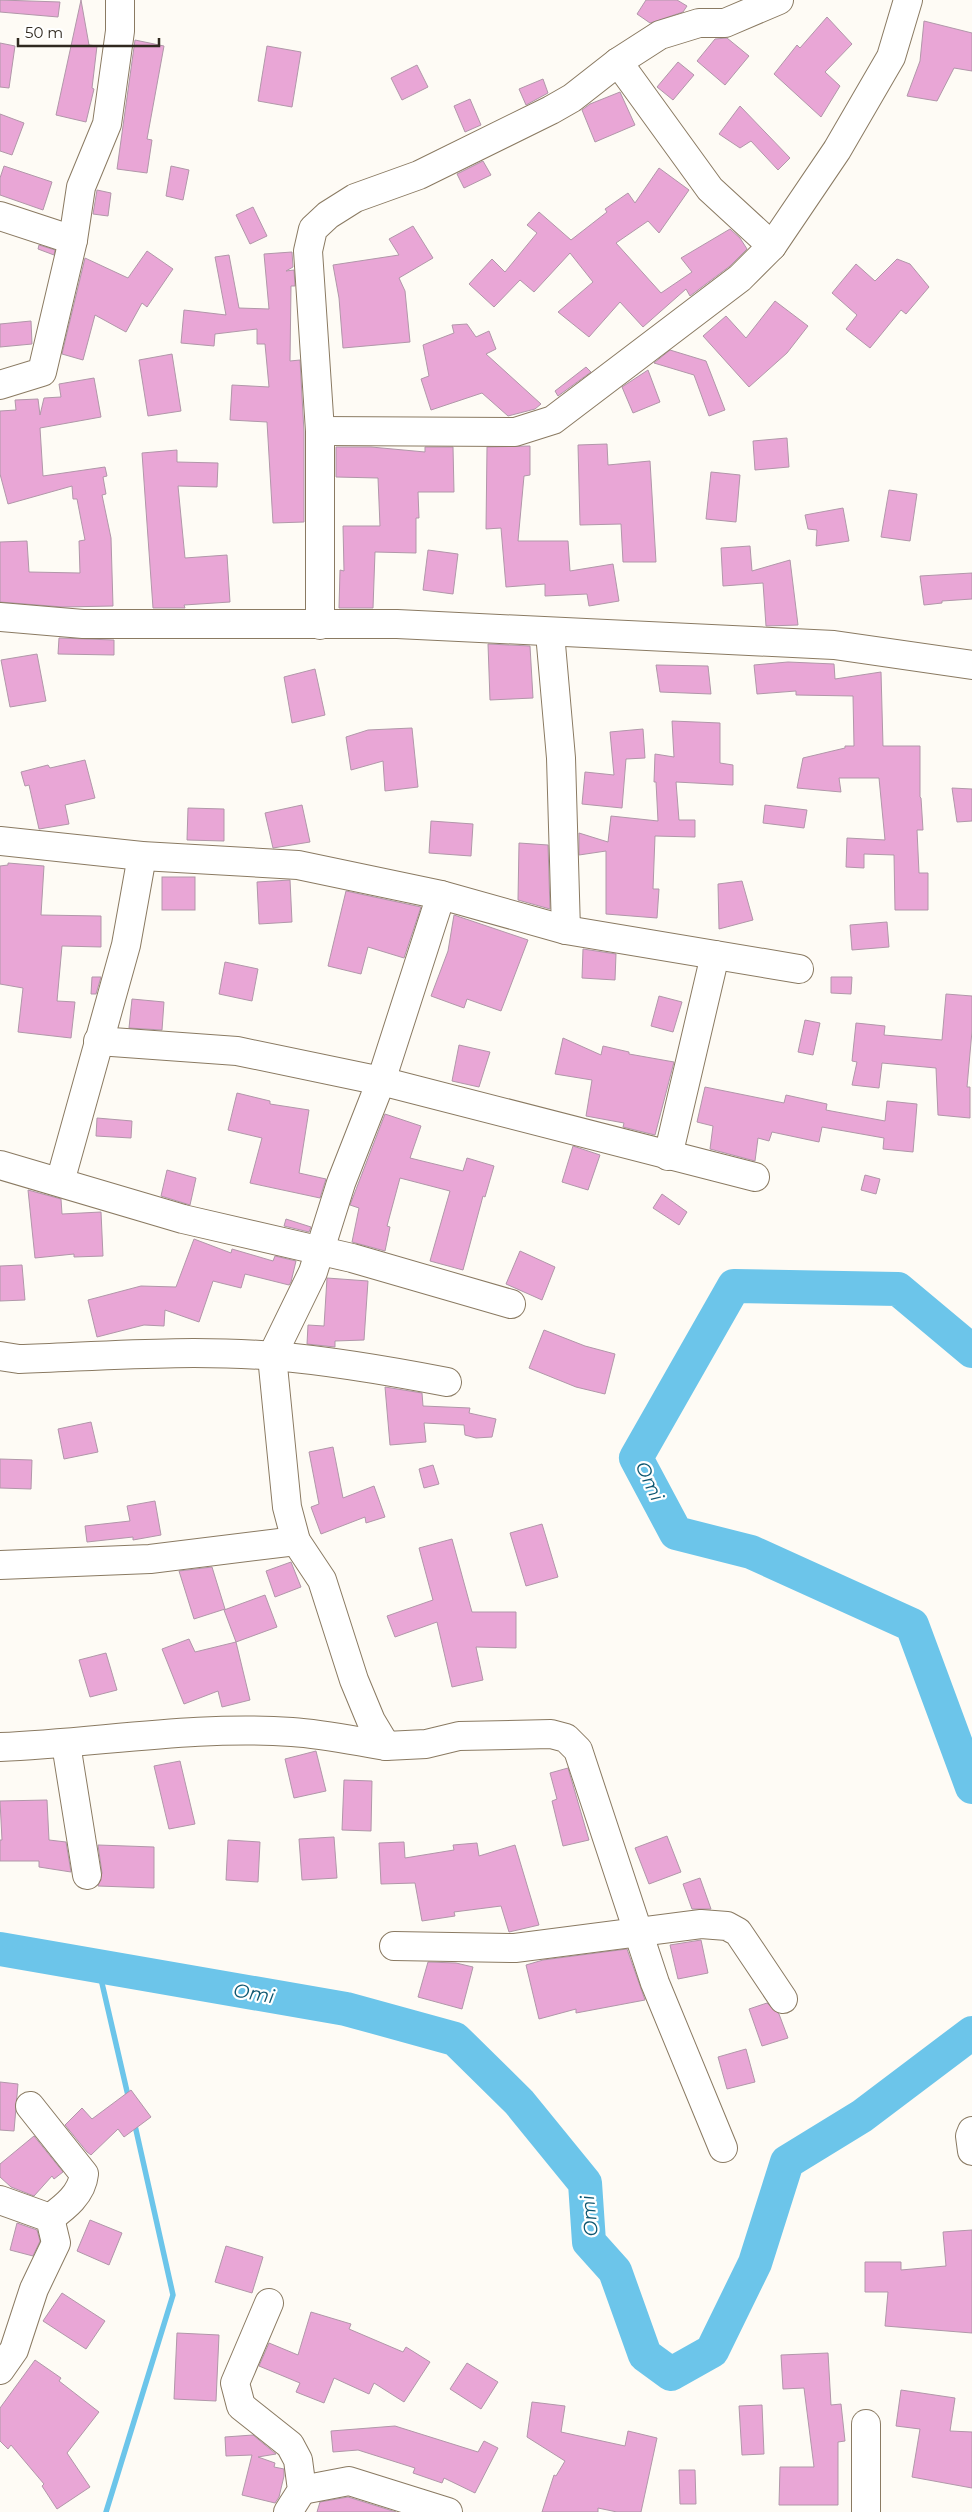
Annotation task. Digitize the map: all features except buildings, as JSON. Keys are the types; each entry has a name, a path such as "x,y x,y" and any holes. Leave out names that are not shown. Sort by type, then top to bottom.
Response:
{"street":[{"path":"0,385 42,372 73,240 81,187 107,124 120,31 120,0"},
{"path":"320,625 320,431 308,251 313,230 328,215 355,198 419,175 572,98 618,62 660,35 699,23 725,23 779,0"},
{"path":"320,431 515,432 553,420 740,278 772,246 837,150 891,57 908,0"},
{"path":"618,62 710,189 772,246"},
{"path":"0,216 73,240"},
{"path":"0,618 82,624 397,624 550,633 834,645 972,665"},
{"path":"550,633 562,758 566,930"},
{"path":"0,840 142,856 298,865 441,896 566,930 800,969"},
{"path":"60,1182 126,946 142,856"},
{"path":"386,1746 371,1721 354,1680 322,1580 296,1541 287,1507 272,1356 313,1272 341,1183 381,1081 441,896"},
{"path":"668,1156 715,955"},
{"path":"98,1041 237,1051 381,1081 754,1177"},
{"path":"0,1165 183,1219 320,1250 511,1304"},
{"path":"0,1356 19,1359 177,1353 272,1356 348,1364 447,1382"},
{"path":"0,1565 150,1559 296,1541"},
{"path":"0,1747 66,1744 195,1732 292,1732 386,1746 426,1744 459,1736 551,1734 566,1738 578,1750 655,1983 723,2148"},
{"path":"66,1744 87,1875"},
{"path":"394,1946 515,1948 701,1924 727,1926 738,1932 783,1999"},
{"path":"30,2106 84,2174 83,2185 66,2207 50,2218"},
{"path":"972,2131 970,2136 972,2152"},
{"path":"0,2200 50,2218"},
{"path":"0,2370 14,2350 34,2289 56,2243 50,2218"},
{"path":"269,2303 235,2383 241,2406 290,2445 298,2460 295,2501 349,2481 448,2512"},
{"path":"866,2424 866,2512"}],"waterway":[{"name":"Omi","path":"972,1351 898,1289 734,1286 636,1458 676,1533 751,1552 912,1625 972,1787"},
{"name":"Omi","path":"0,1949 346,2009 455,2039 519,2102 585,2183 589,2242 615,2271 645,2355 671,2374 712,2351 755,2263 787,2162 862,2116 972,2033"},
{"path":"98,1966 129,2100"},
{"path":"106,2512 173,2295 134,2121"}]}
